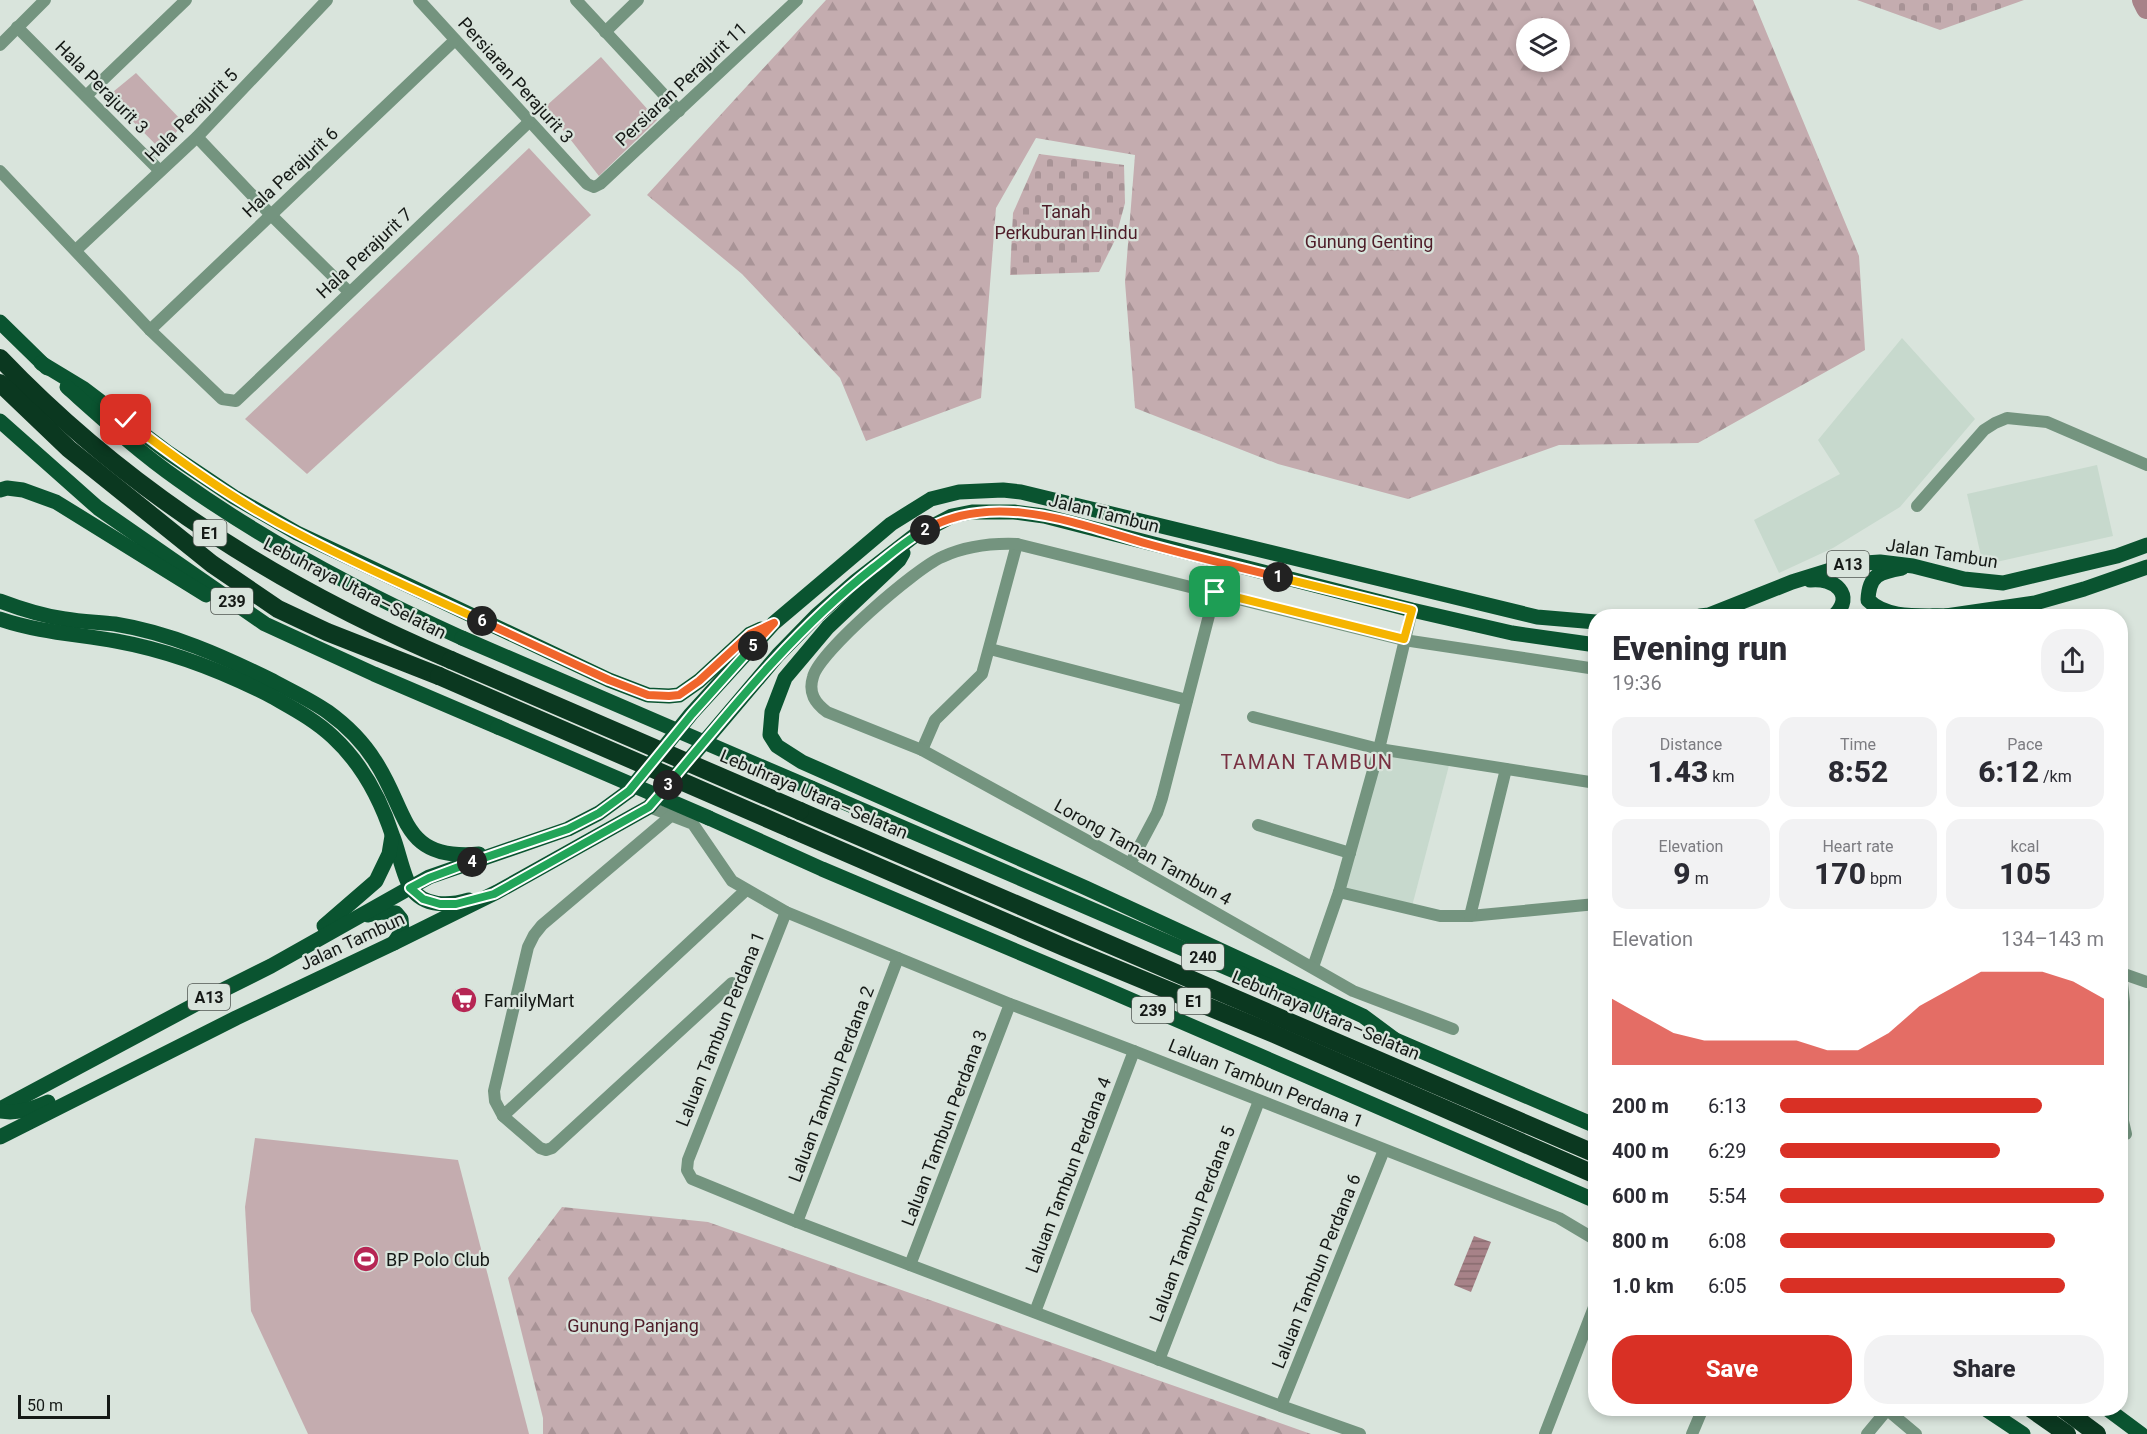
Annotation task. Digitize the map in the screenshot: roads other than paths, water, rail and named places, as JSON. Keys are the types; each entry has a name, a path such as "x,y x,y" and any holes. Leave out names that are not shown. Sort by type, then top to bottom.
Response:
{"highway":[{"name":"Lebuhraya Utara–Selatan","path":"0,358 75,430 160,499 226,544 345,610 451,660 1588,1151"},
{"name":"E1","path":"0,384 69,450 212,564 278,609 327,632 439,676 1066,948 1274,1034 1588,1171"},
{"path":"2041,1416 2067,1434"},
{"path":"2073,1416 2097,1434"}],"main road":[{"name":"240","path":"0,322 111,427 178,480 243,523 326,572 407,613 1588,1123"},
{"path":"41,363 84,389 205,478 297,533 609,680 648,695 679,695 699,681 750,634 774,623"},
{"name":"239","path":"0,421 98,508 265,624 374,674 822,869 1588,1198"},
{"path":"0,490 7,488 23,490 56,502 221,604 265,624"},
{"name":"Jalan Tambun","path":"3,1111 429,878 568,829 599,813 629,791 692,714 774,623 891,524 931,499 959,492 1003,490 1051,498 1537,617 1588,621"},
{"name":"Jalan Tambun","path":"0,1137 236,1018 496,893 649,807 736,703 808,624 856,581 914,536 952,516 972,512 1014,512 1044,516 1412,610 1512,633 1588,644"},
{"path":"914,536 899,560 828,627 785,678 770,724 770,735 777,746 802,762 1086,888 1363,1016 1394,1039"},
{"name":"Jalan Tambun","path":"1725,609 1792,582 1850,564 1880,562 1913,566 1964,579 2003,583 2117,556 2147,545"},
{"path":"1877,609 1868,600 1869,588 1874,578 1884,571 1913,566"},
{"path":"1994,609 2035,603 2147,567"},
{"path":"1792,582 1821,578 1835,583 1841,591 1843,602 1841,609"},
{"path":"0,601 24,610 65,619 114,624 150,632 197,646 245,667 327,711 350,730 376,762 404,819 421,843 432,850 458,856 501,853"},
{"path":"0,619 22,627 146,647 192,660 240,680 292,707 320,724 339,742 363,771 386,816 410,888 423,899 440,904 456,904 496,893"},
{"path":"271,966 333,919 376,881 389,854 393,834"},
{"path":"349,920 382,912 396,913 401,918 402,931 394,943"},
{"path":"3,1111 31,1110 78,1088 104,1084"},
{"path":"1996,1416 2023,1434"},
{"path":"2116,1416 2140,1434"}],"street":[{"path":"0,45 45,0"},
{"path":"86,96 186,0"},
{"name":"Hala Perajurit 5","path":"76,250 197,137 327,0"},
{"name":"Persiaran Perajurit 3","path":"418,0 587,184"},
{"path":"576,0 679,111"},
{"path":"605,32 638,0"},
{"name":"Persiaran Perajurit 11","path":"587,184 594,187 600,184 797,0"},
{"name":"Hala Perajurit 3","path":"17,27 160,171"},
{"name":"Hala Perajurit 6","path":"150,330 455,40"},
{"name":"Hala Perajurit 7","path":"150,330 222,399 236,401 530,122"},
{"path":"197,137 349,292"},
{"path":"0,171 150,330"},
{"path":"1917,506 1984,430 2007,418 2047,422 2147,465"},
{"path":"922,750 935,720 982,674 1017,544 1404,639 1588,668"},
{"name":"Lorong Taman Tambun 4","path":"1017,544 983,545 949,554 928,563 895,590 824,658 817,667 812,683 813,697 817,704 827,712 922,750 1130,864 1353,991 1453,1029"},
{"path":"1130,864 1157,813 1215,592"},
{"path":"1313,967 1340,892 1379,749 1412,610"},
{"path":"990,649 1187,700"},
{"path":"1253,717 1379,749 1588,782"},
{"path":"1470,916 1506,769"},
{"name":"Laluan Tambun Perdana 1","path":"649,807 693,824 732,881 786,912 1010,1004 1559,1218 1588,1235"},
{"path":"672,815 556,912 534,935 528,947 494,1091 495,1101 503,1116 540,1148 546,1150 552,1148 732,983"},
{"path":"1258,825 1350,853"},
{"path":"503,1116 746,890"},
{"path":"1340,892 1440,916 1470,916 1588,905"},
{"name":"Laluan Tambun Perdana 1","path":"786,912 688,1160 687,1170 692,1179 696,1181 797,1222"},
{"name":"Laluan Tambun Perdana 2","path":"797,1222 898,958"},
{"path":"2128,975 2147,982"},
{"name":"Laluan Tambun Perdana 3","path":"910,1265 1010,1004"},
{"name":"Laluan Tambun Perdana 4","path":"1035,1312 1134,1051"},
{"name":"Laluan Tambun Perdana 5","path":"1159,1360 1259,1101"},
{"name":"Laluan Tambun Perdana 6","path":"1281,1406 1384,1150"},
{"path":"797,1222 1360,1434"},
{"path":"1545,1434 1588,1323"},
{"path":"1692,1434 1700,1416"},
{"path":"1867,1434 1881,1416"},
{"path":"1894,1416 1916,1434"}],"waterway":[{"path":"2143,0 2147,8"}],"place":[{"name":"FamilyMart","path":"464,1000"},
{"name":"BP Polo Club","path":"366,1259"}],"district":[{"name":"TAMAN TAMBUN","path":"1307,762"}],"park label":[{"name":"Tanah Perkuburan Hindu","path":"1066,221"},
{"name":"Gunung Genting","path":"1369,241"},
{"name":"Gunung Panjang","path":"633,1325"}]}
